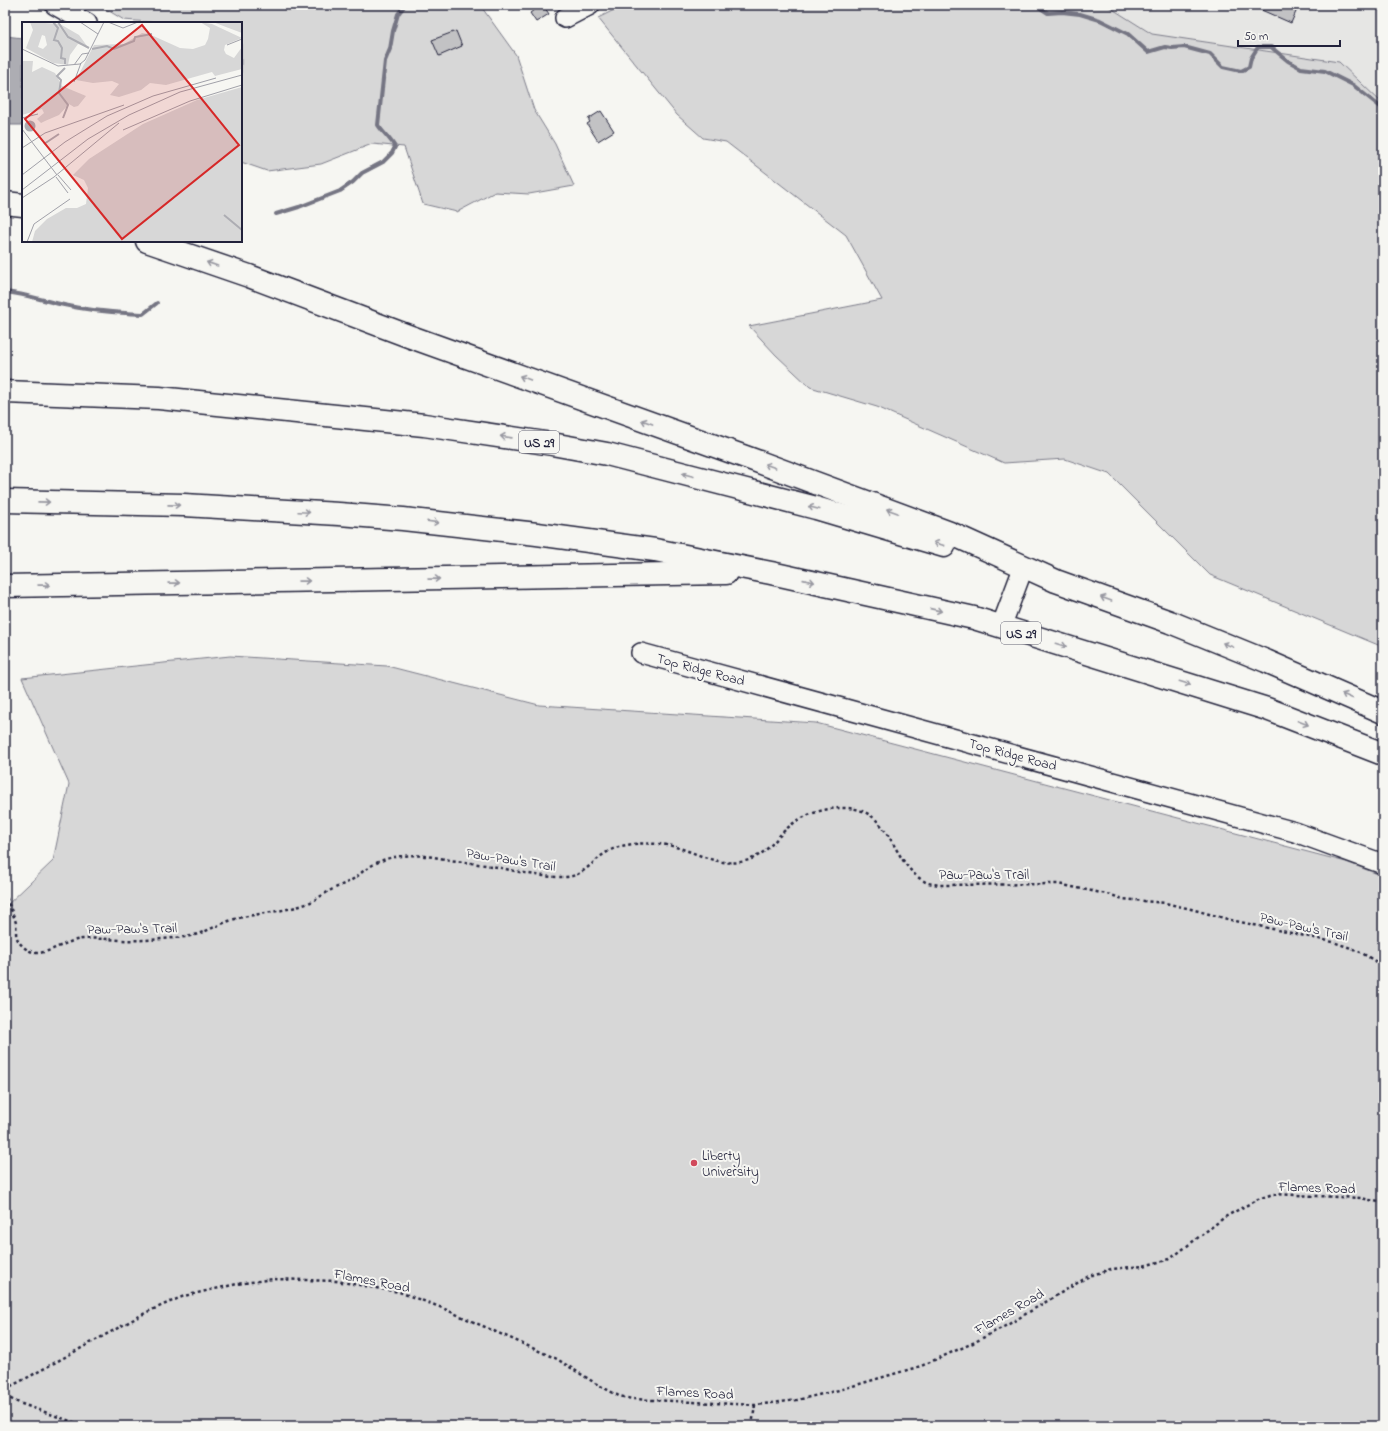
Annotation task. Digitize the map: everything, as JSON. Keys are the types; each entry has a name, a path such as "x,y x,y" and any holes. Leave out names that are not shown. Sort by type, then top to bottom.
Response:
{"highway":[{"path":"5,203 22,205"},
{"path":"149,242 249,276 943,530 1056,581"},
{"name":"US 29","path":"5,392 159,398 424,425 552,444 607,454 816,508 920,538 1056,581 1178,625 1266,661 1383,712"},
{"name":"US 29","path":"5,501 184,505 403,519 538,534 654,550 771,573 974,618 1267,709 1383,754"},
{"path":"5,586 771,573"}],"lane":[{"path":"55,5 85,22"},
{"path":"565,18 590,5"},
{"path":"1001,627 1022,571"},
{"name":"Top Ridge Road","path":"641,652 1295,832 1383,864"}],"path":[{"name":"Paw-Paw's Trail","path":"5,892 16,925 16,938 24,948 36,953 48,950 72,940 97,938 123,940 188,937 237,919 301,906 356,878 377,862 402,856 427,856 541,875 567,877 579,875 599,857 611,850 637,844 662,844 675,846 723,863 744,862 756,857 767,849 795,822 819,811 844,808 857,809 869,813 887,833 916,876 926,883 939,885 1058,884 1123,899 1165,903 1231,920 1333,942 1357,950 1383,966"},
{"name":"Flames Road","path":"5,1388 25,1379 147,1312 184,1296 237,1284 273,1279 336,1281 399,1292 440,1307 557,1359 619,1396 632,1399 756,1404 797,1400 839,1390 920,1366 972,1343 1009,1324 1090,1276 1112,1269 1143,1266 1170,1259 1225,1217 1258,1199 1273,1194 1361,1198 1383,1203"},
{"path":"5,1396 84,1426"},
{"path":"752,1426 756,1404"}],"shaded area":[{"path":"99,5 480,5 516,55 534,110 555,144 574,186 529,194 495,192 457,212 423,204 404,147 372,144 321,164 267,171 242,162 242,22 147,22 124,20"},
{"path":"624,5 1106,5 1152,34 1339,62 1383,104 1383,647 1210,575 1109,474 1065,459 1004,463 877,407 810,387 776,355 749,326 882,300 846,235 726,142 703,138 677,115 598,18"},
{"path":"1106,5 1383,5 1383,104 1339,62 1152,34"},
{"path":"5,36 22,38 22,125 5,125"},
{"name":"Liberty University","path":"230,656 387,666 539,705 816,723 1346,862 1383,876 1383,1426 5,1426 5,907 53,861 69,784 22,678"}],"building":[{"path":"543,5 549,14 536,22 530,13"},
{"path":"1250,5 1299,5 1291,23"},
{"path":"456,31 462,46 439,56 432,40"},
{"path":"601,111 614,131 598,141 587,124 590,122 588,119"}],"waterway":[{"path":"276,214 340,191 353,182 362,173 383,162 392,153 395,147 378,125 385,61 390,49 398,14 405,5"},
{"path":"1036,5 1048,13 1062,12 1080,14 1100,20 1128,34 1148,52 1165,47 1184,47 1210,54 1223,67 1241,71 1249,67 1251,58 1258,47 1271,47 1288,61 1301,68 1325,71 1353,85 1383,109"},
{"path":"5,292 21,294 78,308 125,313 143,314 157,303"}],"place":[{"name":"Liberty University","path":"694,1163"}]}
